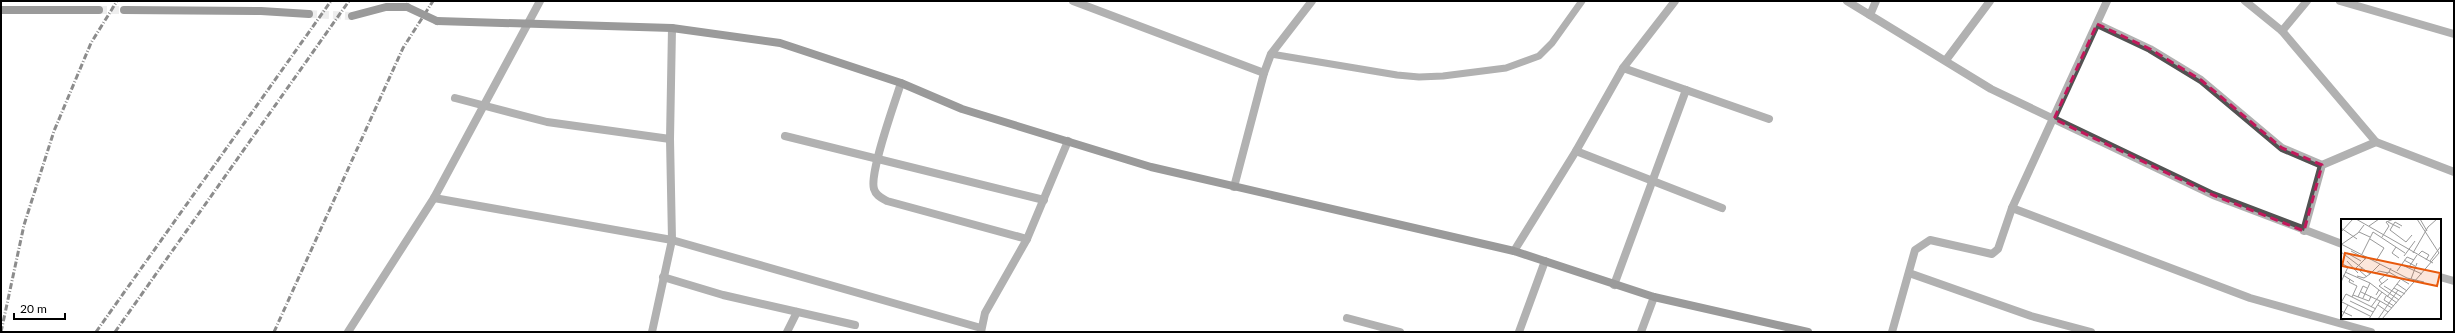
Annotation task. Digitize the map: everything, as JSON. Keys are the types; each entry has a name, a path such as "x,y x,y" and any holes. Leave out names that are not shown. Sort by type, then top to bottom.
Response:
{"street":[{"path":"348,332 434,198 485,106 540,1"},
{"path":"1073,1 1264,73"},
{"path":"1234,187 1264,73 1271,54 1312,1"},
{"path":"1514,251 1576,151 1623,68 1675,1"},
{"path":"1847,1 1946,60 1991,89 2213,195 2304,231 2341,244"},
{"path":"1870,15 1876,1"},
{"path":"1946,60 1990,1"},
{"path":"1892,332 1915,250 1930,240 1992,254 1998,249 2012,208 2107,1"},
{"path":"2245,1 2282,31 2376,142 2454,172"},
{"path":"2282,31 2307,1"},
{"path":"2340,1 2454,34"},
{"path":"352,16 386,7 407,8 437,21 672,28 780,43 901,83 962,109 1151,167 1514,251 1654,297 1808,332"},
{"path":"1,10 99,10"},
{"path":"124,10 261,11 309,14"},
{"path":"2097,24 2150,49 2201,80 2282,148 2322,165 2376,142"},
{"path":"652,332 672,240 670,139 672,28"},
{"path":"1623,68 1769,119"},
{"path":"901,83 877,160 873,188 877,195 887,201 1026,239"},
{"path":"1614,285 1686,90"},
{"path":"455,98 547,122 670,139"},
{"path":"785,136 877,160 1044,200"},
{"path":"434,198 672,240 981,330 985,313 1026,239 1068,141"},
{"path":"1576,151 1722,208"},
{"path":"2304,231 2322,165"},
{"path":"2012,208 2250,298 2371,332"},
{"path":"1519,332 1545,261"},
{"path":"1908,274 2032,316 2091,332"},
{"path":"663,277 723,295 855,325"},
{"path":"2441,277 2454,281"},
{"path":"1641,332 1654,297"},
{"path":"787,332 797,312"},
{"path":"1347,318 1400,332"}],"lane":[{"path":"1271,54 1397,75 1419,77 1443,76 1506,68 1539,56 1552,43 1582,1"}],"highlighted area":[{"path":"2097,24 2150,49 2201,80 2282,148 2322,165 2304,231 2213,195 2054,119"}],"tunnel":[{"path":"99,10 124,10"},
{"path":"309,14 352,16"}],"railway":[{"path":"1,332 24,225 54,131 91,43 117,1"},
{"path":"96,332 331,1"},
{"path":"115,332 349,1"},
{"path":"274,332 403,48 433,1"}]}
